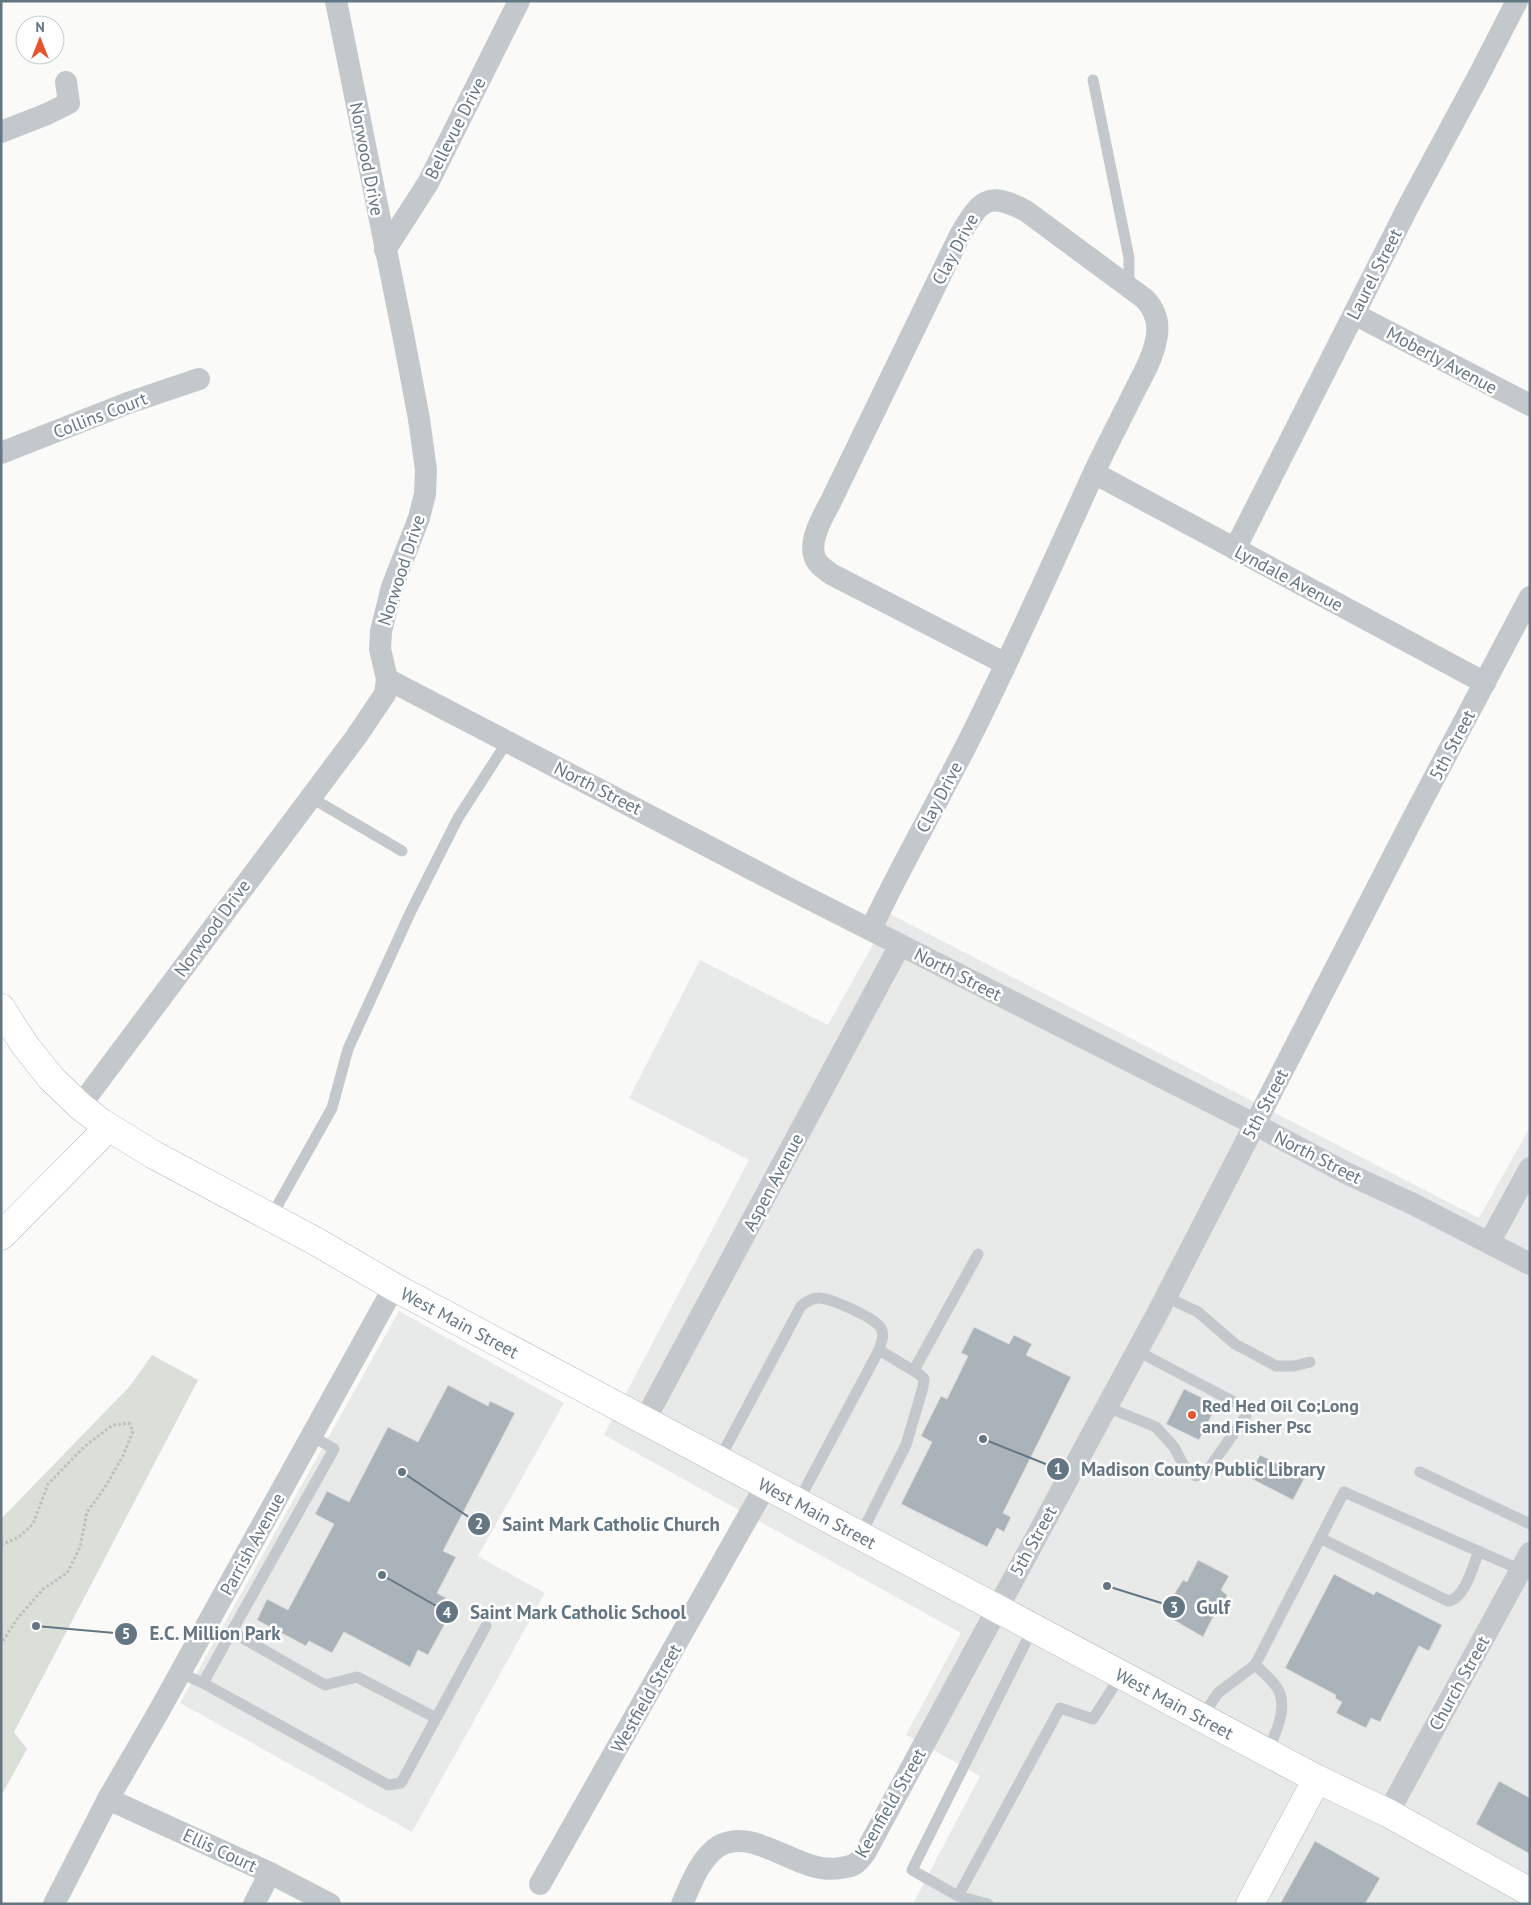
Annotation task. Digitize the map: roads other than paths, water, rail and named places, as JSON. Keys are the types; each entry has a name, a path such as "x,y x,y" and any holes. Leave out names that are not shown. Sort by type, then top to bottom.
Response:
{"main road":[{"name":"West Main Street","path":"1,1008 24,1044 46,1071 80,1106 108,1128 317,1242 394,1288 1267,1753 1388,1813 1530,1892"},
{"path":"1,1236 108,1128"},
{"path":"1250,1904 1317,1779"}],"street":[{"name":"Norwood Drive","path":"80,1106 213,930 378,707 385,694 387,679 380,648 381,631 392,587 419,518 425,494 426,470 417,410 336,1"},
{"name":"Bellevue Drive","path":"385,250 428,183 519,1"},
{"name":"Laurel Street","path":"1235,549 1409,205 1480,76 1517,1"},
{"path":"1,132 69,103 66,82"},
{"name":"Clay Drive","path":"871,930 889,891 1006,664 1094,473 1144,372 1156,342 1158,327 1155,312 1145,299 1045,223 1010,202 995,200 986,202 975,209 936,284 830,503 813,544 816,560 831,574 1006,664"},
{"name":"Moberly Avenue","path":"1354,314 1530,406"},
{"name":"Collins Court","path":"1,453 128,403 199,379"},
{"name":"Lyndale Avenue","path":"1094,473 1485,683"},
{"name":"5th Street","path":"997,1608 1166,1297 1254,1124 1530,597"},
{"name":"North Street","path":"387,679 900,945 1254,1124 1346,1173 1413,1204 1530,1264"},
{"name":"Aspen Avenue","path":"645,1420 900,945"},
{"path":"1489,1243 1530,1168"},
{"name":"Parrish Avenue","path":"54,1904 108,1799 394,1288"},
{"name":"Westfield Street","path":"540,1884 766,1485"},
{"name":"Church Street","path":"1388,1813 1526,1562"},
{"name":"Keenfield Street","path":"682,1904 705,1859 719,1846 734,1841 749,1841 815,1868 834,1870 855,1864 865,1853 997,1608"},
{"name":"Ellis Court","path":"108,1799 270,1873 330,1904"},
{"path":"254,1904 270,1873"}],"lane":[{"path":"1093,80 1127,248 1129,286"},
{"path":"270,1217 332,1108 348,1049 411,911 458,818 508,742"},
{"path":"310,797 402,851"},
{"path":"914,1370 978,1254"},
{"path":"1166,1297 1198,1312 1235,1344 1276,1366 1294,1366 1310,1362"},
{"path":"719,1460 801,1306 818,1298 829,1299 871,1319 881,1328 883,1338 879,1350 798,1502"},
{"path":"860,1536 906,1446 924,1379 914,1370 879,1350"},
{"path":"1107,1407 1156,1427 1174,1447 1184,1466 1196,1476 1205,1474 1246,1416 1242,1406 1228,1397 1137,1351"},
{"path":"203,1683 334,1449 312,1436"},
{"path":"1420,1472 1530,1524"},
{"path":"1202,1718 1218,1693 1255,1665 1344,1492 1479,1551 1526,1562"},
{"path":"1320,1538 1448,1601 1455,1600 1461,1595 1479,1551"},
{"path":"180,1673 203,1683 388,1785 401,1783 486,1626"},
{"path":"988,1904 958,1896 912,1870 1034,1628"},
{"path":"232,1632 325,1685 357,1676 436,1718"},
{"path":"1255,1665 1277,1686 1281,1700 1281,1716 1267,1753"},
{"path":"958,1896 1060,1708 1093,1719 1121,1675"}],"place":[{"name":"Red Hed Oil Co;Long and Fisher Psc","path":"1192,1415"},
{"name":"Madison County Public Library","path":"983,1439"},
{"name":"Saint Mark Catholic Church","path":"402,1472"},
{"name":"Saint Mark Catholic School","path":"382,1575"},
{"name":"Gulf","path":"1107,1586"},
{"name":"E.C. Million Park","path":"36,1626"}]}
